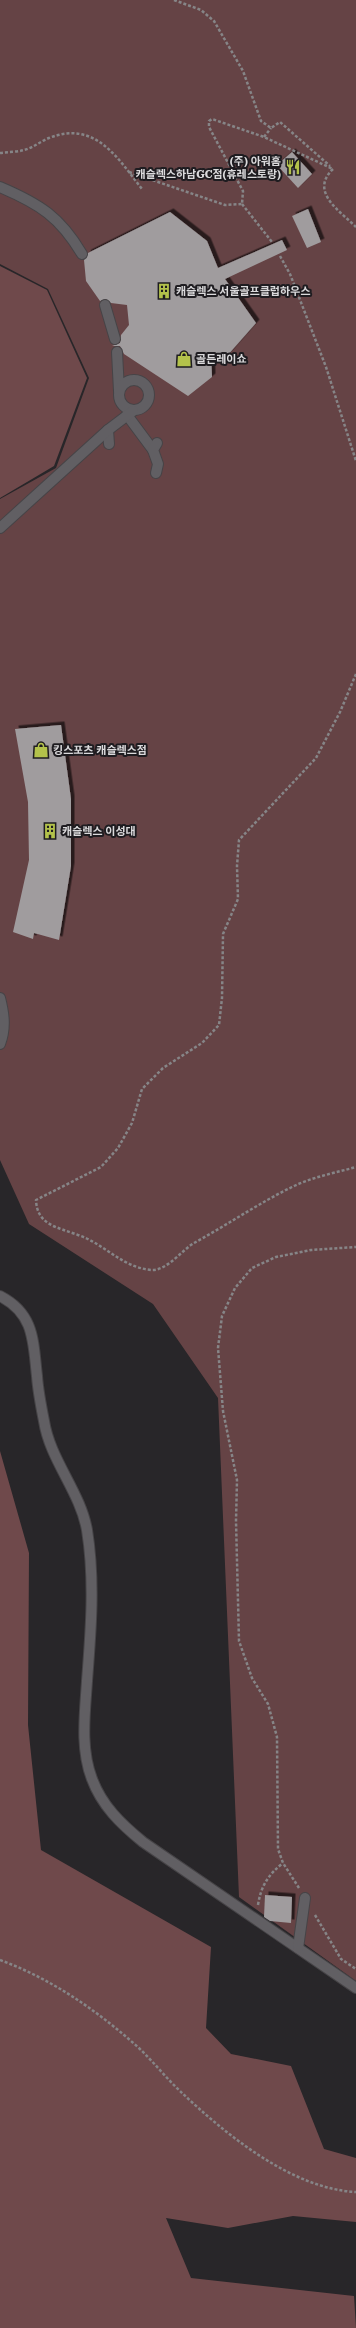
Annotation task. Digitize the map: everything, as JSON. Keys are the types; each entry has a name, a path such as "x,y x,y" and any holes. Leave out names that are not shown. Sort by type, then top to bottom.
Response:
{"lane":[{"path":"0,188 48,212 69,232 82,254"},
{"path":"105,305 115,339"},
{"path":"117,352 119,401 155,446 158,464 156,473"},
{"path":"0,528 108,430 130,413 141,409 148,402 149,397 147,388 140,381 130,381 125,383 119,391"},
{"path":"108,430 109,444"},
{"path":"0,998 4,1012 4,1033 0,1044"},
{"path":"0,1296 22,1312 30,1328 44,1423 58,1462 77,1498 87,1529 92,1598 84,1734 86,1761 103,1803 120,1823 143,1842 356,1988"},
{"path":"298,1948 305,1898"}],"path":[{"path":"174,0 202,10 214,21 243,71 262,121 272,128"},
{"path":"272,242 242,204 243,191 209,127 209,121 212,118 219,120 264,137 333,168"},
{"path":"264,137 280,122 333,168"},
{"path":"0,152 25,150 50,138 74,132 96,139 117,156 142,189"},
{"path":"333,168 326,178 326,197 330,204 356,227"},
{"path":"129,172 225,205 242,204"},
{"path":"280,256 290,274 326,367 356,461"},
{"path":"356,674 340,712 316,758 239,840 237,866 238,899 223,934 222,998 219,1025 202,1043 163,1068 142,1089 132,1123 118,1148 101,1167 36,1200 37,1210 43,1221 83,1236 101,1246 127,1264 153,1270 165,1265 190,1245 293,1186 356,1167"},
{"path":"356,1247 311,1250 276,1258 252,1268 235,1288 222,1316 218,1348 223,1411 238,1480 236,1521 239,1641 252,1678 268,1704 277,1737 278,1849 283,1863 341,1959 356,1969"},
{"path":"258,1905 260,1892 269,1874 283,1863"},
{"path":"0,1960 38,1975 94,2011 131,2042 180,2091 250,2148 281,2168 324,2188 356,2192"}],"shaded area":[{"path":"0,0 356,0 356,1981 239,1897 218,1398 153,1304 29,1224 0,1160 0,499 56,468 89,378 48,289 0,264"},
{"path":"0,266 47,290 87,378 54,466 0,498"},
{"path":"0,1451 29,1553 28,1725 41,1850 211,1947 206,2028 231,2054 291,2066 324,2149 356,2158 356,2222 293,2216 228,2228 166,2218 191,2278 354,2296 356,2328 0,2328"}],"building":[{"path":"292,152 312,174 298,188 277,165"},
{"path":"308,209 321,242 307,248 292,216"},
{"name":"캐슬렉스 서울골프클럽하우스","path":"170,212 207,241 218,268 282,240 287,250 225,279 256,323 226,357 211,352 212,377 188,396 124,354 120,346 112,346 120,343 121,335 129,325 127,305 111,303 106,299 100,301 86,281 84,260 88,253"},
{"name":"캐슬렉스 이성대","path":"61,725 71,799 71,866 59,940 34,933 33,939 13,932 29,860 28,802 15,729"},
{"path":"265,1895 292,1897 291,1923 270,1921 264,1917"}],"place":[{"name":"(주) 아워홈 캐슬렉스하남GC점(휴레스토랑)","path":"293,167"},
{"name":"캐슬렉스 서울골프클럽하우스","path":"164,291"},
{"name":"골든레이쇼","path":"184,359"},
{"name":"킹스포츠 캐슬렉스점","path":"41,750"},
{"name":"캐슬렉스 이성대","path":"50,831"}]}
